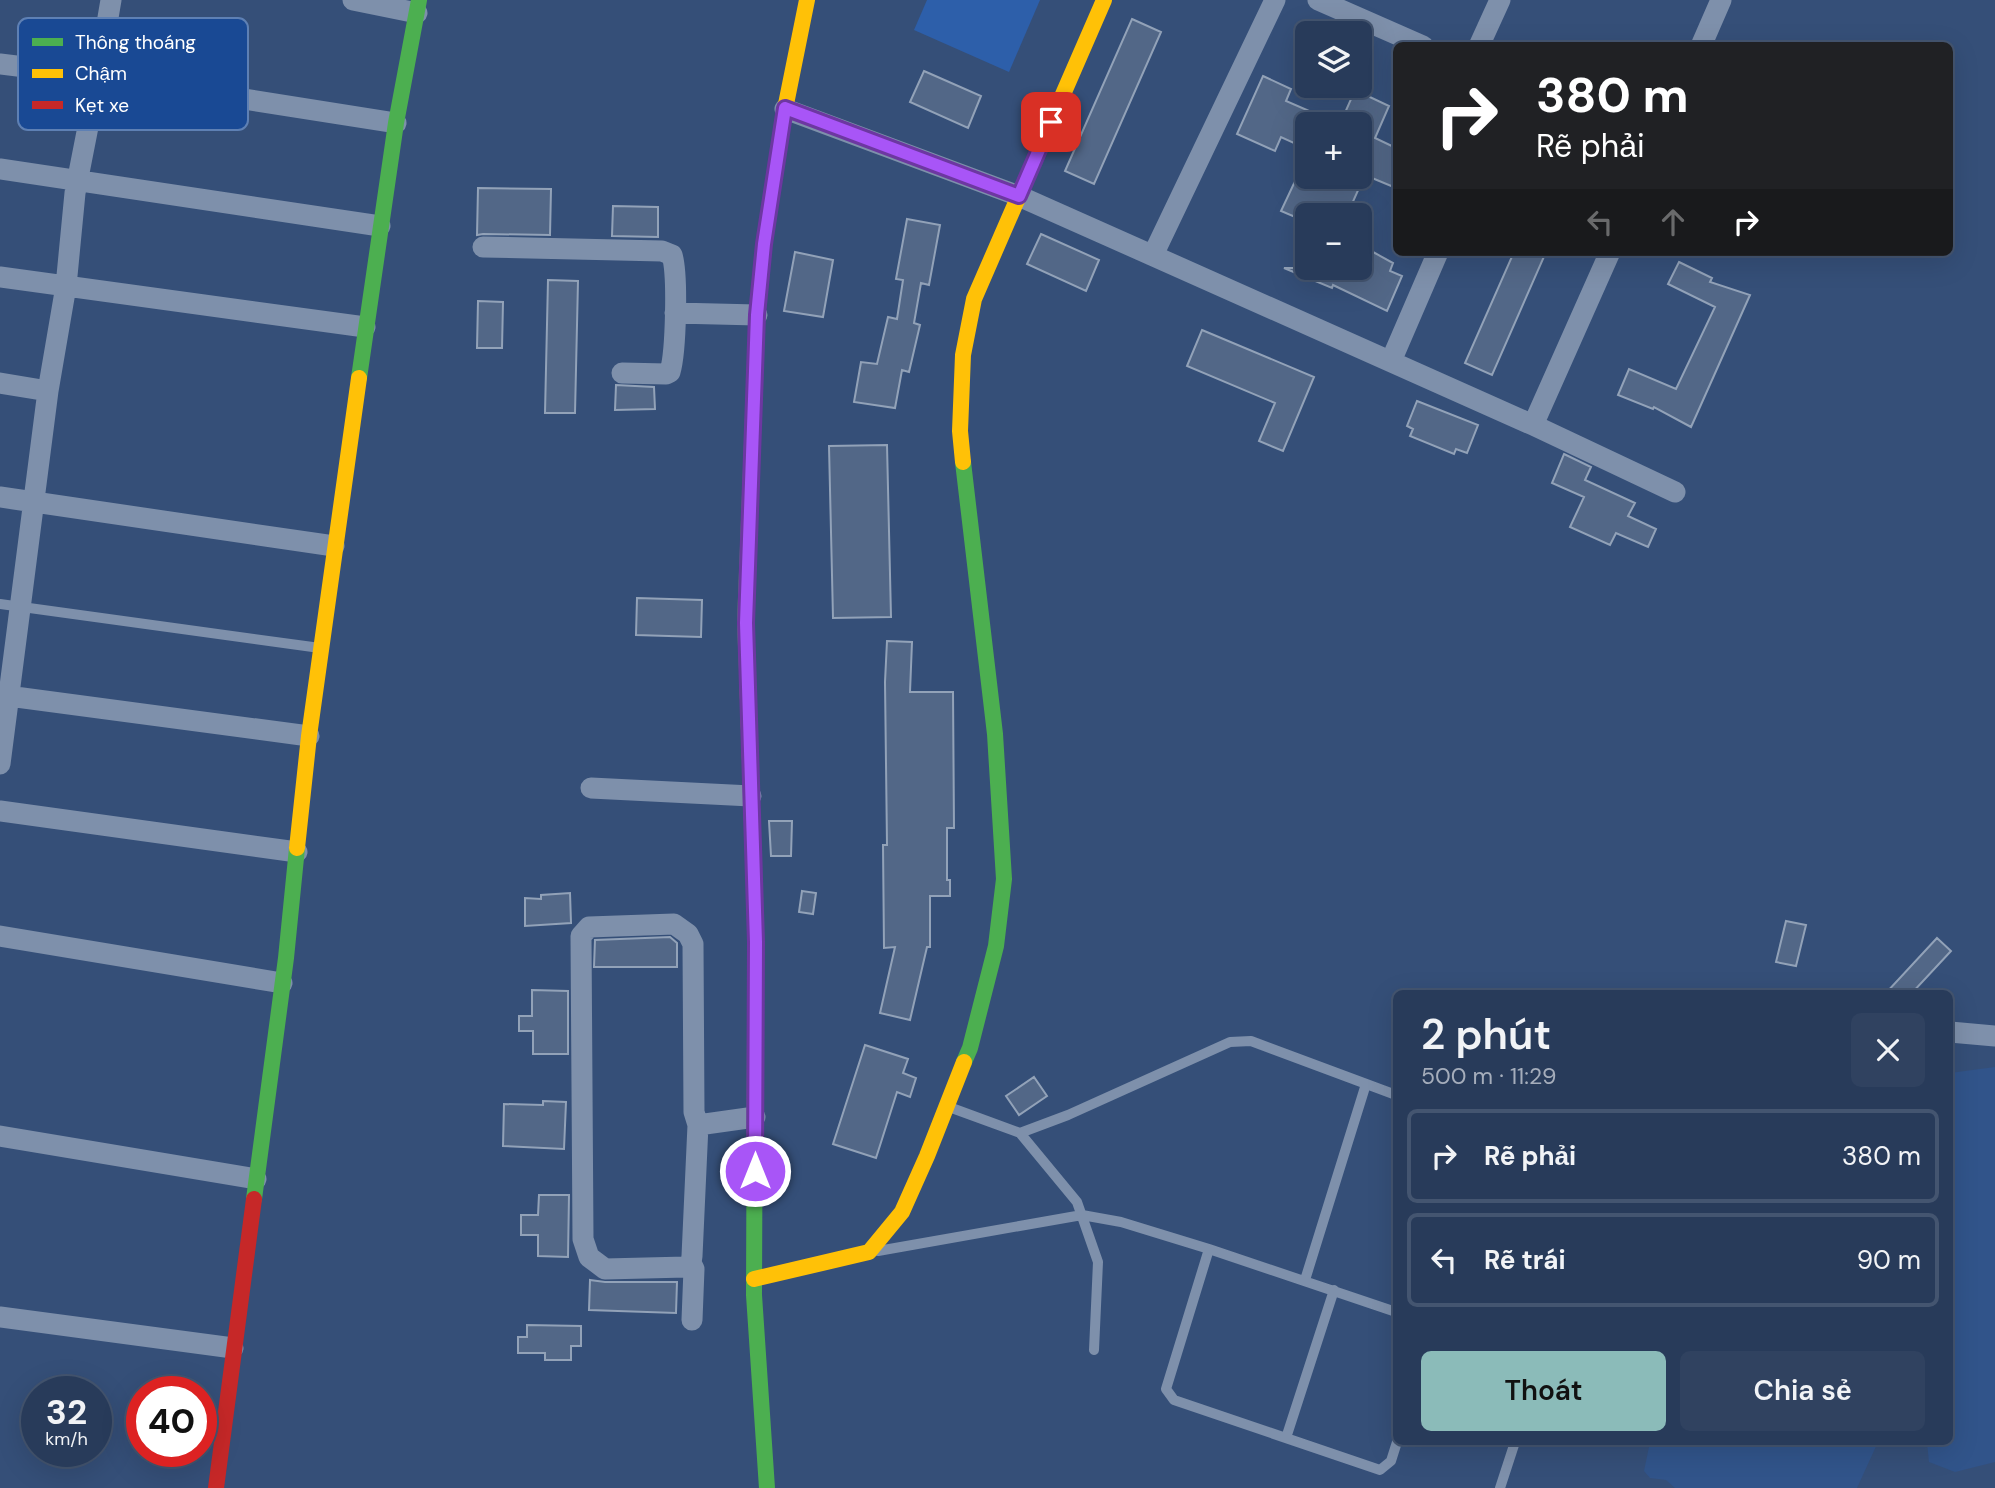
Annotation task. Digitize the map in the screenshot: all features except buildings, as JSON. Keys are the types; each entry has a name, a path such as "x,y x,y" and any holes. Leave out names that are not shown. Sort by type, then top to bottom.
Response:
{"street":[{"path":"108,18 111,0"},
{"path":"216,1488 282,983 309,736 334,546 396,122 418,7 353,0"},
{"path":"767,1488 754,1279 756,942 746,623 757,315 764,244 785,108 807,0"},
{"path":"754,1279 869,1252 902,1212 970,1048 993,959 1004,878 995,734 961,444 963,355 974,299 1104,0"},
{"path":"1153,256 1275,0"},
{"path":"1318,0 1414,42"},
{"path":"1481,42 1500,0"},
{"path":"1703,42 1721,0"},
{"path":"0,64 18,66"},
{"path":"248,99 396,122"},
{"path":"785,108 1019,196 1533,425 1675,492"},
{"path":"0,764 10,605 34,502 48,391 66,286 76,181 87,130"},
{"path":"0,169 380,226"},
{"path":"483,247 662,251 672,255 675,264 675,313 670,372 622,373"},
{"path":"1391,361 1436,256"},
{"path":"1533,425 1608,256"},
{"path":"0,277 365,327"},
{"path":"675,313 757,315"},
{"path":"0,383 48,391"},
{"path":"0,497 334,546"},
{"path":"4,695 309,736"},
{"path":"591,788 751,796"},
{"path":"0,811 297,852"},
{"path":"691,1263 687,1267 605,1269 589,1256 586,1249 583,1239 581,936 589,927 674,924 688,934 693,944 694,1112 698,1125 691,1263 694,1269 692,1320"},
{"path":"0,936 282,983"},
{"path":"1953,1032 1995,1036"},
{"path":"698,1125 755,1117"},
{"path":"0,1136 256,1179"},
{"path":"0,1317 233,1348"}],"lane":[{"path":"10,605 321,648"},
{"path":"1020,1133 1069,1115 1230,1042 1251,1041 1393,1094"},
{"path":"1305,1280 1366,1084"},
{"path":"947,1107 1020,1133 1077,1202 1098,1262 1094,1350"},
{"path":"869,1252 1082,1215 1121,1222 1209,1249 1393,1311"},
{"path":"1209,1249 1166,1389 1174,1400 1380,1470 1391,1461 1396,1445"},
{"path":"1286,1438 1334,1290"},
{"path":"1500,1488 1514,1445"}],"shaded area":[{"path":"927,0 1040,0 1009,72 914,30"},
{"path":"1769,988 1780,990 1717,990"},
{"path":"1995,1067 1995,1462 1955,1472 1929,1462 1927,1445 1953,1445 1953,1073"},
{"path":"1649,1445 1877,1445 1857,1488 1675,1488 1666,1480 1650,1478 1644,1471"}],"traffic: fast":[{"path":"359,378 396,123 419,0"},
{"path":"747,670 745,623 757,315 764,244 783,119"},
{"path":"963,462 995,734 1004,879 996,946 964,1062"},
{"path":"254,1199 286,958 297,848"},
{"path":"755,1033 754,1295 767,1488"}],"traffic: slow":[{"path":"783,119 807,0"},
{"path":"963,462 960,431 963,355 974,299 1104,0"},
{"path":"297,848 309,736 359,378"},
{"path":"747,670 756,942 755,1033"},
{"path":"754,1279 869,1252 902,1212 964,1062"}],"traffic: jam":[{"path":"216,1488 254,1199"}],"route":[{"path":"755,1171 756,942 746,623 757,315 764,244 785,108 1019,196 1051,122"}]}
